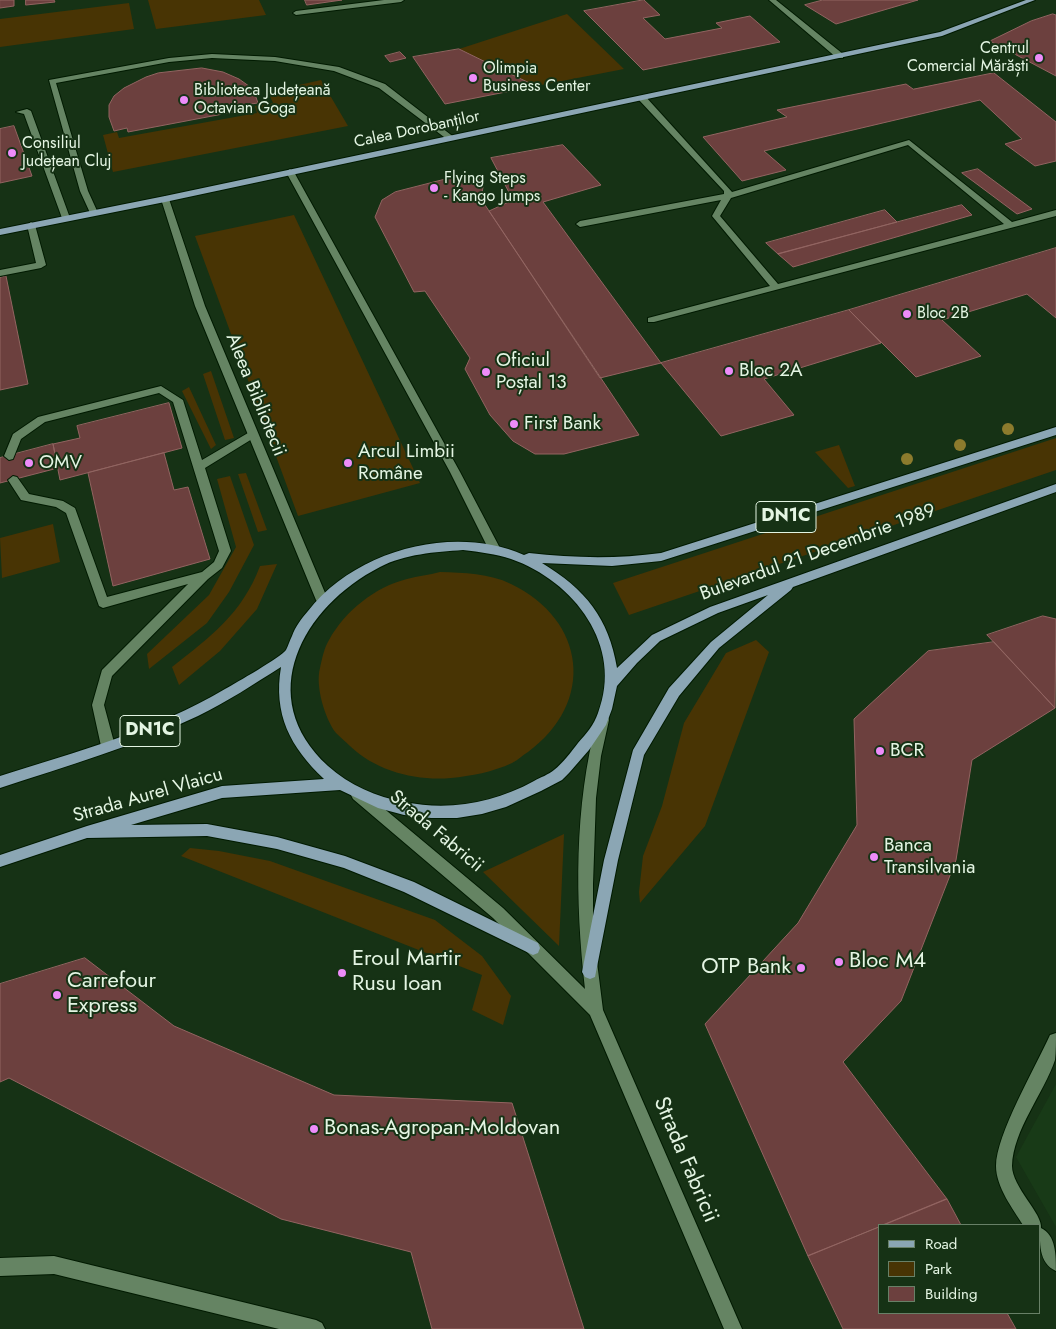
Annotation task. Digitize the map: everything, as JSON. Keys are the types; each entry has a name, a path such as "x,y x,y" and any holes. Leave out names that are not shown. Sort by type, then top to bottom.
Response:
{"main road":[{"path":"296,13 401,0"},
{"path":"772,0 840,56"},
{"name":"Calea Dorobanților","path":"0,232 165,199 942,34 1027,1"},
{"path":"94,213 84,191 52,82 169,60 212,56 276,59 336,70 382,86 451,138"},
{"path":"642,98 728,191 728,196 716,216 776,287"},
{"path":"20,112 27,111 66,218"},
{"path":"580,224 728,196 910,142 1010,226"},
{"path":"290,172 456,472 495,550"},
{"name":"Aleea Bibliotecii","path":"165,199 200,306 252,436 322,600"},
{"path":"651,320 1056,213"},
{"path":"0,273 41,265 32,225"},
{"path":"9,456 17,437 42,418 161,389 178,400 225,551 218,565 206,574 106,674 98,705 108,746"},
{"name":"Bulevardul 21 Decembrie 1989","path":"510,555 572,562 616,563 661,557 1056,431"},
{"path":"198,467 252,436"},
{"path":"13,480 25,497 59,504 71,511 103,602 206,574"},
{"name":"Bulevardul 21 Decembrie 1989","path":"611,684 633,659 656,638 714,610 1056,488"},
{"name":"DN1C","path":"463,546 495,550 510,555 539,566 565,583 586,603 601,628 610,655 611,684 604,716 580,751 558,775 522,795 481,808 438,813 394,807 340,784 315,763 297,738 287,711 284,683 289,655 302,626 322,600 348,579 378,563 411,552 463,546"},
{"path":"590,972 611,860 638,754 674,692 716,645 796,580"},
{"name":"DN1C","path":"0,782 154,730 230,692 289,655"},
{"name":"Strada Fabricii","path":"604,716 594,756 589,798 586,921 595,1010 733,1329"},
{"name":"Strada Aurel Vlaicu","path":"0,861 87,832 222,792 340,784"},
{"name":"Strada Fabricii","path":"356,792 498,913 595,1010"},
{"path":"87,832 207,830 278,843 346,862 409,888 489,925 533,948"},
{"path":"1032,1224 1014,1194 1004,1168 1008,1146 1056,1041"},
{"path":"1041,1238 1056,1262"},
{"path":"0,1267 54,1265 315,1329"}],"shaded area":[{"path":"1056,1084 1056,1227 1016,1157"}],"green space":[{"path":"148,0 259,0 266,15 156,29"},
{"path":"129,3 134,29 0,47 0,19"},
{"path":"567,14 624,69 536,86 459,49"},
{"path":"321,80 348,126 113,172 103,135 117,132 119,138 257,113 255,106 273,103 270,96 303,90 299,85"},
{"path":"294,215 420,483 298,516 195,236"},
{"path":"211,371 234,438 225,440 203,374"},
{"path":"189,387 216,445 211,449 182,391"},
{"path":"1056,438 1056,470 629,615 613,583"},
{"path":"839,445 855,486 848,488 815,452"},
{"path":"246,473 267,530 258,532 238,474"},
{"path":"230,476 254,545 229,592 207,623 149,669 147,654 209,595 236,547 217,479"},
{"path":"53,524 60,562 2,578 0,538"},
{"path":"277,564 257,609 220,651 179,685 172,667 224,623 244,598 260,566"},
{"path":"440,572 476,574 503,580 536,600 555,618 567,640 573,663 572,686 565,710 550,732 528,752 512,763 490,771 437,779 410,776 384,768 360,755 332,727 322,702 319,675 323,654 329,640 343,619 352,610 372,594 395,583"},
{"path":"756,640 769,652 705,826 640,903 639,892 643,856 662,806 684,723 726,653"},
{"path":"564,834 559,946 483,872"},
{"path":"190,848 219,851 270,861 435,920 482,956 511,996 503,1025 472,1010 482,975 181,856"}],"building":[{"path":"0,0 14,0 14,6 0,8"},
{"path":"26,0 54,0 55,2 26,5"},
{"path":"305,0 342,0 307,5"},
{"path":"644,0 660,15 643,18 665,39 722,28 716,23 750,16 780,42 643,70 584,11"},
{"path":"823,0 918,0 836,24 805,5"},
{"name":"Centrul Comercial Mărăști","path":"1053,14 1056,15 1056,76 990,41 1031,21"},
{"name":"Olimpia Business Center","path":"459,49 536,86 445,104 413,57"},
{"path":"400,52 406,58 390,62 385,56"},
{"name":"Biblioteca Județeană Octavian Goga","path":"202,68 223,72 239,79 253,89 258,103 243,105 244,110 128,132 127,128 114,131 109,117 109,105 114,96 124,88 158,73"},
{"path":"994,73 1056,122 1056,161 1035,166 1005,144 1022,139 980,100 764,151 786,170 742,181 703,137 787,117 777,110 906,84 913,89"},
{"name":"Consiliul Județean Cluj","path":"14,126 32,176 0,183 0,129"},
{"path":"563,145 601,185 543,202 661,363 600,378 489,211 513,200 491,158"},
{"path":"978,169 1032,209 1017,214 962,173"},
{"path":"466,174 484,181 481,199 639,435 564,454 535,454 513,441 490,415 465,369 470,358 425,291 414,292 375,217 382,200 395,192"},
{"path":"962,205 972,215 793,267 778,254"},
{"path":"885,210 897,222 778,254 766,243"},
{"name":"Bloc 2B","path":"1056,248 1056,318 1027,294 942,320 981,356 916,377 849,310"},
{"path":"6,276 28,384 0,390 0,278"},
{"name":"Bloc 2A","path":"849,310 881,343 764,379 794,415 721,436 661,363"},
{"name":"OMV","path":"169,403 182,448 60,480 53,444 80,438 77,426"},
{"name":"OMV","path":"53,444 58,468 0,483 0,458"},
{"path":"164,453 174,490 188,487 210,559 113,586 88,473"},
{"path":"1043,616 1056,619 1055,708 987,635"},
{"name":"Bloc M4","path":"994,642 1055,708 972,760 956,860 901,1001 843,1062 947,1199 886,1224 878,1224 878,1227 808,1256 705,1024 798,923 857,825 854,719 928,651"},
{"path":"85,958 174,1026 334,1095 512,1103 584,1329 432,1329 411,1252 281,1219 9,1078 0,1082 0,984"},
{"path":"947,1199 960,1224 885,1224"},
{"path":"878,1228 878,1314 1008,1314 1016,1329 843,1329 808,1256"}],"place":[{"name":"Centrul Comercial Mărăști","path":"1039,58"},
{"name":"Olimpia Business Center","path":"473,78"},
{"name":"Biblioteca Județeană Octavian Goga","path":"184,100"},
{"name":"Consiliul Județean Cluj","path":"12,153"},
{"name":"Flying Steps - Kango Jumps","path":"434,188"},
{"name":"Bloc 2B","path":"907,314"},
{"name":"Bloc 2A","path":"729,371"},
{"name":"Oficiul Poștal 13","path":"486,372"},
{"name":"First Bank","path":"514,424"},
{"name":"OMV","path":"29,463"},
{"name":"Arcul Limbii Române","path":"348,463"},
{"name":"BCR","path":"880,751"},
{"name":"Banca Transilvania","path":"874,857"},
{"name":"Bloc M4","path":"839,962"},
{"name":"OTP Bank","path":"801,968"},
{"name":"Eroul Martir Rusu Ioan","path":"342,973"},
{"name":"Carrefour Express","path":"57,995"},
{"name":"Bonas-Agropan-Moldovan","path":"314,1129"}]}
